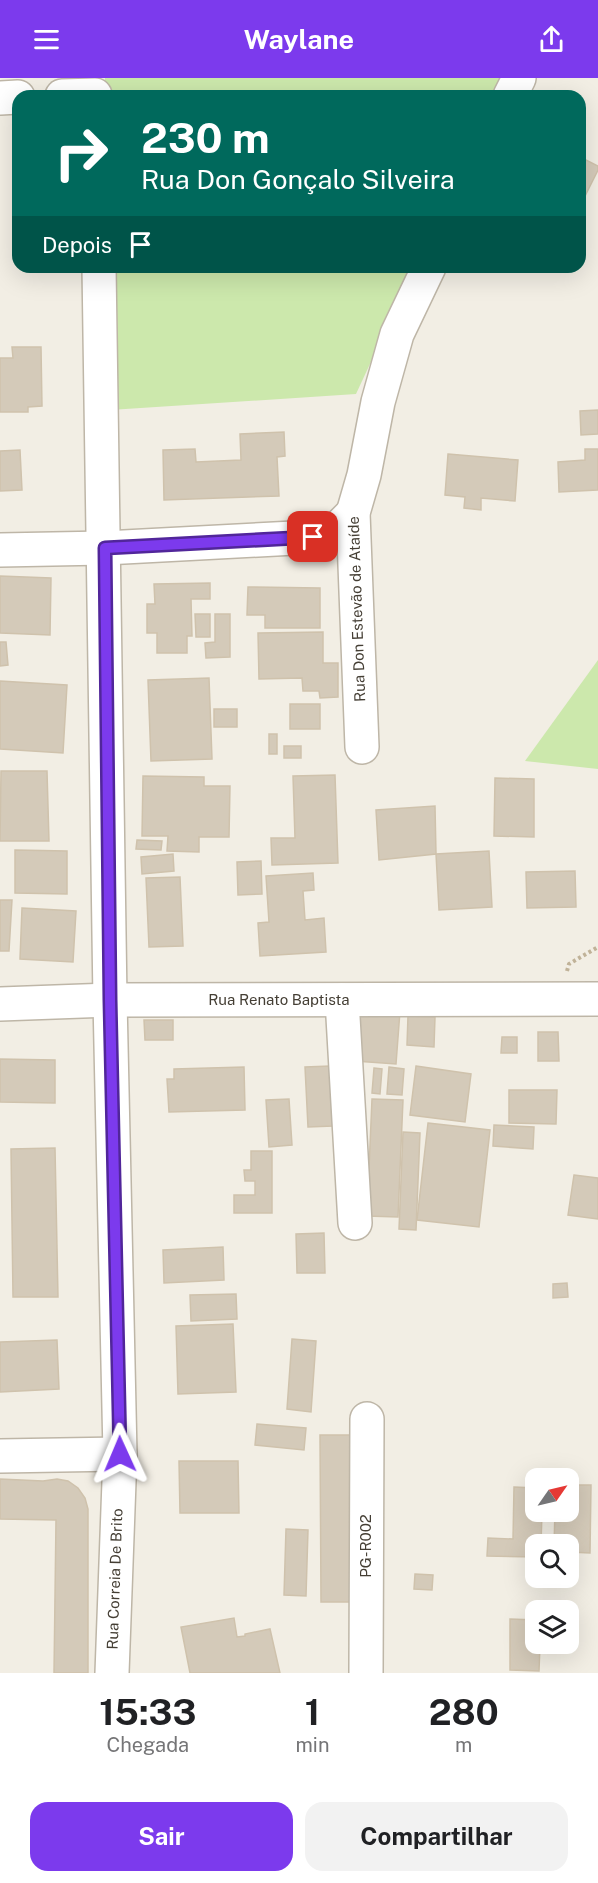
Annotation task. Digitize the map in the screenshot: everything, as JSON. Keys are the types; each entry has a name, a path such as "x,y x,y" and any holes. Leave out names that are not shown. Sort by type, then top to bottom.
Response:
{"street":[{"name":"Rua Correia De Brito","path":"99,273 110,1000 120,1454 112,1673"},
{"name":"Rua Don Estevão de Ataíde","path":"362,747 353,513 364,475 378,402 397,334 426,273"},
{"path":"0,550 105,548 313,537 337,529 353,513"},
{"name":"Rua Renato Baptista","path":"0,1004 110,1000 598,999"},
{"path":"342,1000 355,1223"},
{"name":"PG-R002","path":"366,1673 367,1419"},
{"path":"0,1456 120,1454"}],"green space":[{"path":"105,78 503,78 498,90 105,90"},
{"path":"108,273 412,273 356,394 110,410"},
{"path":"598,660 598,769 525,761"}],"building":[{"path":"586,160 598,166 586,194"},
{"path":"12,347 41,347 42,406 28,407 28,412 0,412 0,358 13,358"},
{"path":"598,410 598,434 581,435 580,411"},
{"path":"284,432 285,456 277,457 279,496 164,500 163,450 195,449 196,462 241,460 240,434"},
{"path":"585,449 598,449 598,490 559,492 558,462 585,460"},
{"path":"20,450 22,490 0,491 0,451"},
{"path":"448,454 518,460 515,501 481,498 481,510 464,508 465,497 445,495"},
{"path":"0,576 51,578 50,635 0,633"},
{"path":"210,583 210,599 191,599 192,636 187,636 187,653 157,653 157,633 147,633 147,604 155,604 154,584"},
{"path":"248,587 320,588 320,628 265,628 265,615 247,615"},
{"path":"195,614 210,614 210,637 196,637"},
{"path":"215,614 230,614 230,657 206,658 205,643 215,642"},
{"path":"323,632 323,663 338,663 338,697 320,698 319,691 303,691 302,678 259,679 258,633"},
{"path":"0,642 6,642 8,665 0,666"},
{"path":"209,678 212,759 151,761 148,680"},
{"path":"0,681 67,685 63,753 0,749"},
{"path":"290,704 320,704 320,729 290,729"},
{"path":"214,709 237,709 237,727 214,727"},
{"path":"269,734 277,734 277,754 269,754"},
{"path":"284,746 301,746 301,758 284,758"},
{"path":"1,771 47,771 49,841 0,841"},
{"path":"335,775 338,863 272,865 271,838 295,838 293,776"},
{"path":"143,776 204,777 204,786 230,786 229,837 199,837 199,852 167,851 168,836 142,836"},
{"path":"495,778 534,779 534,837 494,836"},
{"path":"435,806 436,854 379,860 376,810"},
{"path":"137,840 162,841 161,850 136,849"},
{"path":"15,850 67,851 67,894 15,893"},
{"path":"489,851 492,907 439,910 436,854"},
{"path":"173,854 174,871 142,874 141,857"},
{"path":"261,861 262,894 238,895 237,862"},
{"path":"575,871 576,907 527,908 526,872"},
{"path":"313,873 314,890 303,891 305,920 324,918 326,952 260,956 258,923 269,922 266,876"},
{"path":"180,877 183,946 149,947 146,878"},
{"path":"0,900 12,900 9,951 0,951"},
{"path":"22,908 76,911 73,962 20,959"},
{"path":"358,1008 400,1011 396,1064 355,1061"},
{"path":"408,1016 435,1017 434,1047 407,1045"},
{"path":"144,1020 173,1020 173,1040 145,1040"},
{"path":"538,1032 558,1032 559,1061 538,1061"},
{"path":"502,1037 517,1037 517,1053 501,1053"},
{"path":"0,1059 55,1060 55,1103 0,1102"},
{"path":"330,1066 333,1126 308,1127 305,1067"},
{"path":"416,1066 471,1074 465,1122 410,1115"},
{"path":"244,1067 245,1110 169,1112 167,1079 174,1079 174,1069"},
{"path":"389,1067 404,1069 402,1095 387,1094"},
{"path":"374,1068 382,1069 380,1094 372,1093"},
{"path":"509,1090 557,1090 556,1124 509,1123"},
{"path":"289,1099 292,1145 269,1147 266,1100"},
{"path":"372,1099 403,1100 398,1217 367,1216"},
{"path":"428,1123 490,1130 479,1227 417,1220"},
{"path":"494,1125 534,1127 533,1149 493,1146"},
{"path":"403,1132 420,1133 416,1230 399,1229"},
{"path":"55,1148 58,1297 13,1297 11,1149"},
{"path":"251,1151 272,1151 272,1213 234,1213 234,1195 255,1195 255,1181 245,1181 244,1170 251,1170"},
{"path":"574,1175 598,1178 598,1219 568,1215"},
{"path":"324,1233 325,1273 297,1273 296,1234"},
{"path":"223,1247 224,1280 164,1283 163,1250"},
{"path":"567,1283 568,1297 553,1298 553,1284"},
{"path":"236,1294 237,1319 191,1321 190,1295"},
{"path":"233,1324 236,1392 178,1394 176,1326"},
{"path":"292,1339 316,1341 311,1412 287,1409"},
{"path":"57,1340 59,1389 0,1392 0,1342"},
{"path":"257,1424 306,1428 304,1450 255,1445"},
{"path":"320,1435 353,1435 354,1602 321,1602"},
{"path":"179,1461 238,1461 239,1513 180,1513"},
{"path":"0,1479 68,1481 78,1488 85,1498 88,1509 88,1673 54,1673 56,1520 0,1519"},
{"path":"579,1485 591,1485 590,1553 579,1552 579,1534 554,1534 555,1522 579,1522"},
{"path":"514,1487 525,1488 525,1522 542,1522 541,1534 525,1534 525,1557 487,1556 488,1538 513,1539"},
{"path":"286,1529 308,1530 306,1596 284,1595"},
{"path":"415,1574 433,1575 432,1590 414,1589"},
{"path":"234,1618 237,1637 270,1629 280,1673 190,1673 181,1627"},
{"path":"510,1619 525,1620 525,1654 540,1654 539,1671 510,1670"}],"route":[{"path":"120,1454 110,1000 105,548 313,537"}]}
